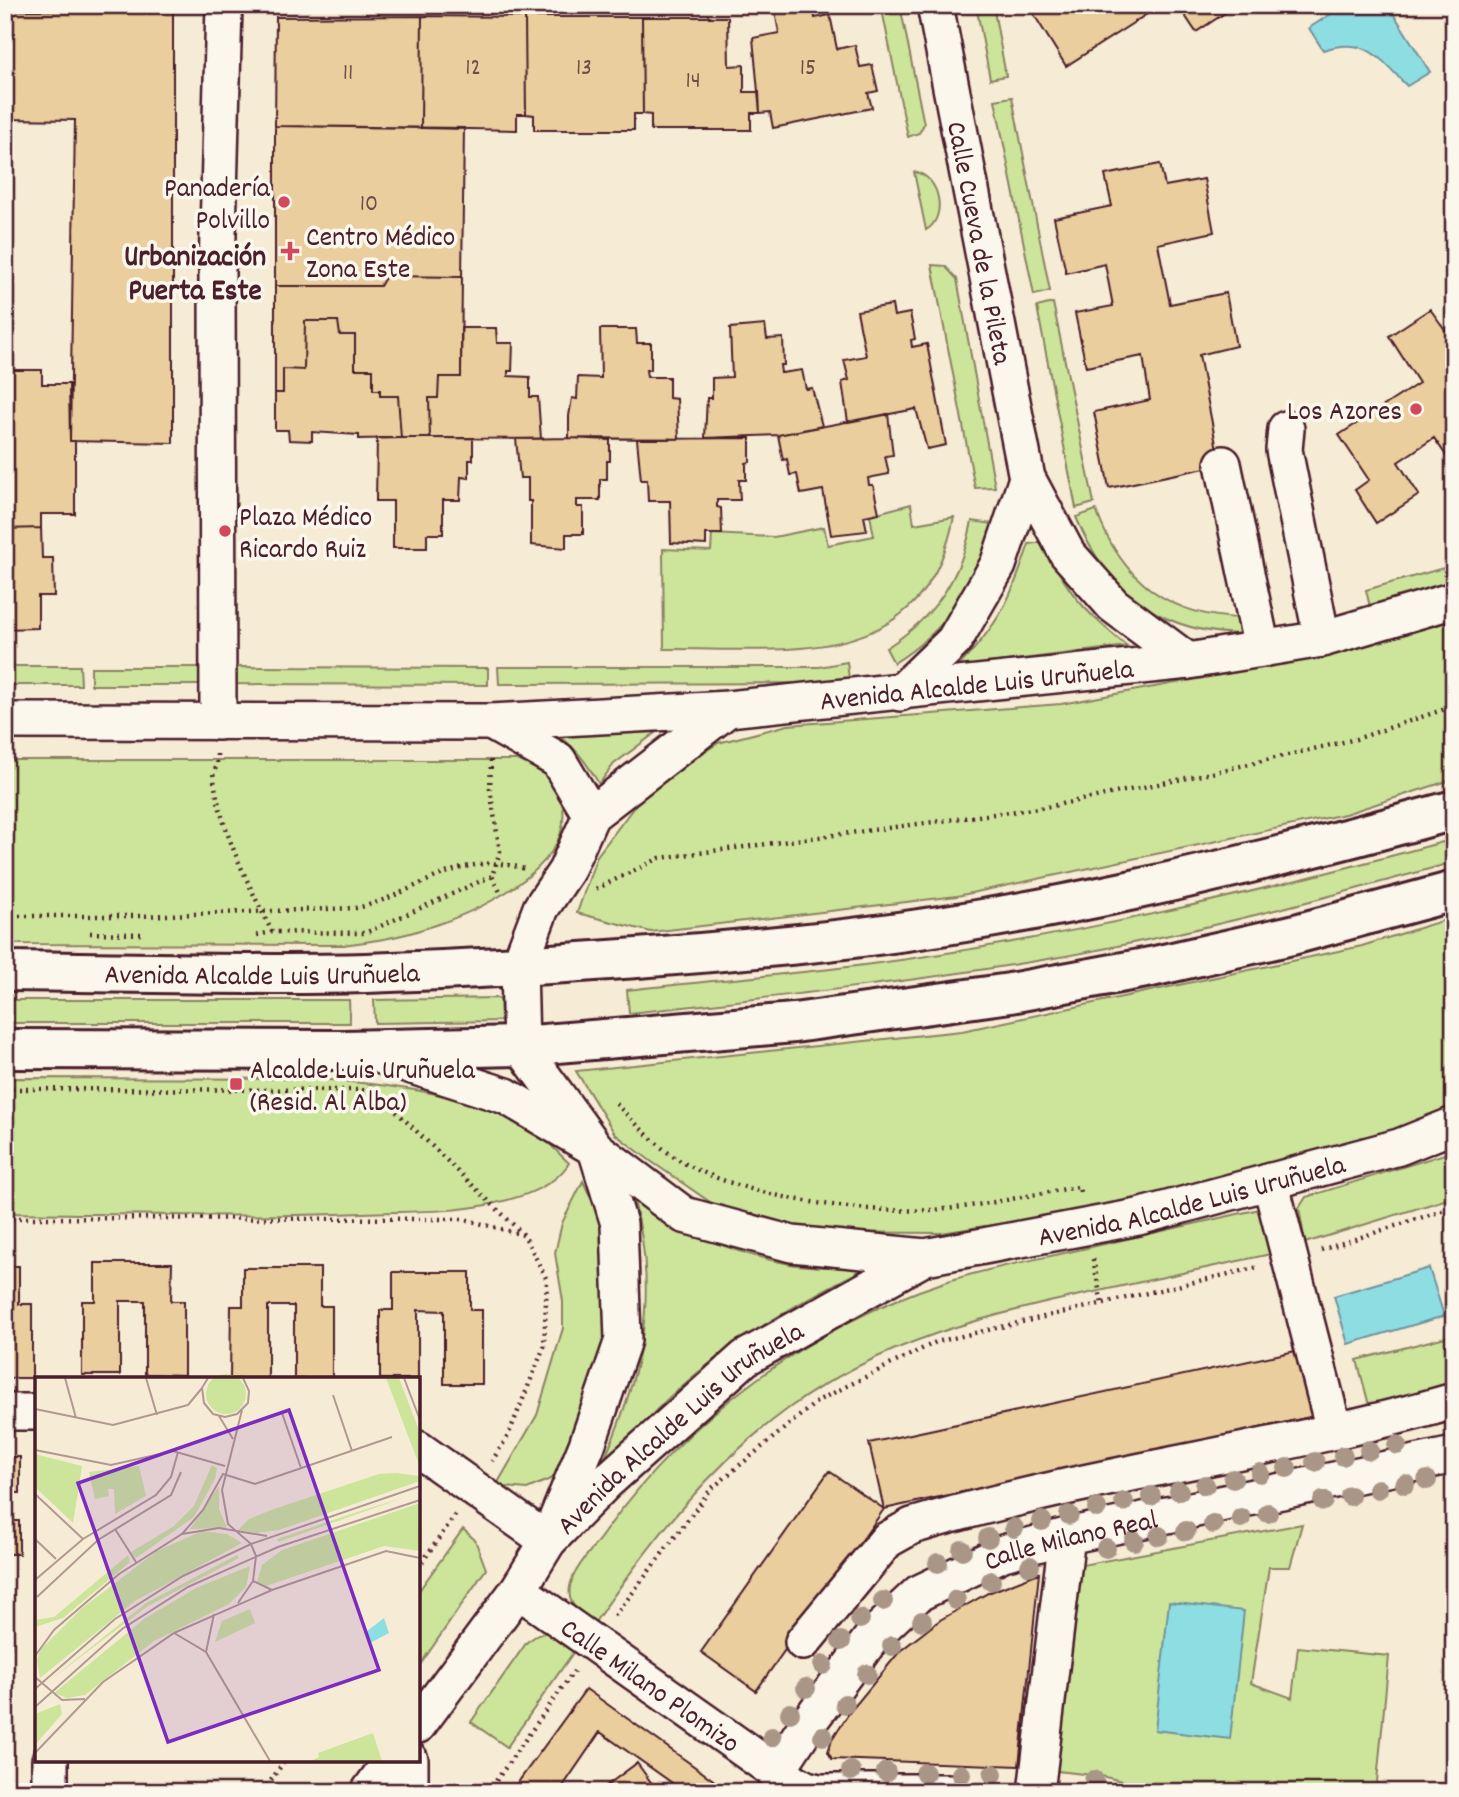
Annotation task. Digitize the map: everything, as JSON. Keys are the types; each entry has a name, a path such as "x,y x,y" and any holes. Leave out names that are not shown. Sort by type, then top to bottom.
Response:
{"main road":[{"name":"Avenida Alcalde Luis Uruñuela","path":"5,971 363,973 519,966 801,944 1000,916 1279,859 1454,810"},
{"name":"Avenida Alcalde Luis Uruñuela","path":"5,1049 362,1050 521,1046 794,1023 1010,993 1151,967 1266,941 1454,891"}],"street":[{"path":"218,722 218,272 224,5"},
{"name":"Calle Cueva de la Pileta","path":"934,5 1027,478"},
{"path":"1286,429 1284,450 1322,639"},
{"path":"1223,464 1262,649"},
{"path":"1027,478 1068,553 1112,605 1188,661"},
{"path":"900,693 954,641 998,565 1027,478"},
{"name":"Avenida Alcalde Luis Uruñuela","path":"5,721 491,722 728,709 1188,661 1322,639 1454,600"},
{"path":"521,1046 519,966 541,908 566,871 591,815 728,709"},
{"name":"Avenida Alcalde Luis Uruñuela","path":"491,722 558,760 591,815"},
{"name":"Avenida Alcalde Luis Uruñuela","path":"521,1046 596,1149"},
{"name":"Avenida Alcalde Luis Uruñuela","path":"362,1050 506,1096 596,1149 684,1215 792,1244 925,1257 1138,1217 1399,1147 1454,1125"},
{"path":"420,1722 518,1590 548,1541 587,1445 623,1340 620,1224 596,1149"},
{"path":"1270,1181 1334,1430"},
{"name":"Avenida Alcalde Luis Uruñuela","path":"548,1541 606,1482 745,1358 925,1257"},
{"path":"803,1642 887,1540 912,1525 1375,1423 1454,1401"},
{"path":"5,1412 35,1412"},
{"path":"420,1450 548,1541"},
{"name":"Calle Milano Real","path":"776,1772 811,1718 873,1636 919,1593 1003,1553 1067,1536 1454,1455"},
{"path":"1036,1792 1067,1536"},
{"name":"Calle Milano Plomizo","path":"518,1590 776,1772 806,1790 948,1792"},
{"path":"50,1762 50,1791"},
{"path":"369,1792 392,1762"},
{"path":"410,1762 410,1792"}],"path":[{"path":"586,894 660,858 895,830 1047,807 1211,774 1356,739 1454,706"},
{"path":"218,722 217,766 213,773 217,809 272,932"},
{"path":"365,933 492,876 498,865 500,852 489,789 492,760"},
{"path":"5,916 138,916 356,908 382,903 450,869 498,865 533,872"},
{"path":"492,876 501,894"},
{"path":"5,1089 362,1090 377,1093 524,1235 547,1280 544,1348 508,1436 420,1565"},
{"path":"616,1104 678,1160 721,1180 773,1195 840,1205 932,1210 1079,1186 1102,1304"},
{"path":"488,1792 594,1643 711,1489 819,1400 936,1342 1292,1259 1454,1207"},
{"path":"5,1218 464,1219 524,1235"},
{"path":"263,1792 284,1762"},
{"path":"1439,1792 1454,1765"}],"green space":[{"path":"881,5 900,5 924,124 919,133 908,137"},
{"path":"976,5 993,5 1006,76 990,79"},
{"path":"1012,97 1050,291 1034,295 995,100"},
{"path":"914,172 930,181 938,198 937,216 926,230"},
{"path":"932,265 945,266 957,279 995,487 975,488"},
{"path":"1053,303 1094,503 1076,508 1037,307"},
{"path":"911,504 914,524 954,517 938,567 913,603 881,627 843,641 801,648 664,649 663,549 711,551 712,534 774,537 824,527 828,545 874,536 870,515"},
{"path":"1096,510 1119,556 1134,575 1152,590 1194,611 1246,618 1249,634 1191,627 1165,618 1122,589 1089,544 1076,517"},
{"path":"972,521 994,524 988,546 970,586 930,636 894,663 886,648 919,623 943,594 961,561"},
{"path":"1043,542 1060,575 1078,600 1127,646 958,667 1002,611 1016,582 1029,544"},
{"path":"1454,565 1454,584 1370,607 1366,590"},
{"path":"1454,620 1454,779 1345,814 957,896 651,932 577,913 597,856 646,791 718,743 788,725 1061,704 1330,655"},
{"path":"847,662 849,679 818,683 499,684 498,667 819,667"},
{"path":"5,666 80,666 81,685 5,685"},
{"path":"91,667 208,667 208,685 91,685"},
{"path":"229,667 488,668 488,685 230,684"},
{"path":"654,726 655,733 614,764 599,784 579,754 553,731"},
{"path":"5,760 517,760 540,772 558,791 563,808 561,831 552,851 515,887 467,913 394,937 344,945 5,944"},
{"path":"1454,839 1454,862 1310,901 1164,936 1066,956 957,973 629,1013 627,990 864,965 1013,942 1235,895"},
{"path":"1454,917 1454,1113 1118,1205 941,1233 800,1232 713,1204 652,1162 615,1134 576,1071 962,1031 1362,946"},
{"path":"500,998 501,1021 375,1023 374,1000"},
{"path":"5,1000 349,1000 350,1023 5,1023"},
{"path":"5,1078 319,1079 404,1088 460,1100 513,1120 541,1137 569,1163 543,1187 497,1203 471,1208 274,1215 5,1213"},
{"path":"1454,1151 1454,1197 1305,1243 1299,1208 1306,1197"},
{"path":"583,1181 603,1224 608,1322 597,1377 575,1437 553,1478 527,1489 496,1486 537,1415 563,1328 563,1301 555,1253 562,1223"},
{"path":"634,1201 689,1231 728,1248 769,1260 818,1267 866,1268 790,1309 719,1356 664,1403 597,1476 624,1408 641,1342 646,1273"},
{"path":"1260,1209 1280,1252 977,1320 899,1348 824,1385 760,1431 707,1480 660,1534 595,1622 574,1606 570,1587 578,1568 637,1491 673,1451 755,1380 846,1323 960,1277"},
{"path":"1453,1335 1454,1383 1369,1405 1357,1360"},
{"path":"1302,1524 1290,1567 1269,1567 1251,1683 1292,1698 1298,1647 1389,1656 1376,1792 1168,1792 1101,1776 1049,1770 1071,1567"},
{"path":"463,1529 475,1540 486,1569 420,1665 420,1589"},
{"path":"551,1632 577,1647 507,1747 471,1722 527,1642 539,1634"}],"water":[{"path":"1345,5 1388,5 1430,72 1407,86 1371,52 1350,46 1323,50 1309,28"},
{"path":"1429,1268 1444,1316 1348,1344 1334,1296"},
{"path":"1169,1602 1244,1611 1230,1739 1155,1730"}],"building":[{"path":"813,5 815,18 830,15 837,49 855,45 860,67 872,65 878,91 868,93 872,108 773,128 770,112 760,113 753,38 779,33 775,11"},
{"path":"1028,5 1161,5 1066,66"},
{"path":"1178,5 1237,5 1196,32"},
{"path":"5,10 173,11 173,443 70,441 75,120 5,119"},
{"path":"422,16 421,128 275,126 276,17"},
{"path":"422,16 525,17 526,114 517,114 517,130 421,128"},
{"path":"525,17 642,17 643,114 634,114 634,130 534,130 534,115 526,114"},
{"path":"642,17 728,17 729,66 744,65 744,92 759,92 760,113 751,113 751,130 651,130 651,115 643,114"},
{"path":"275,126 464,128 462,277 386,276 380,286 275,286"},
{"path":"1160,164 1165,186 1204,179 1214,232 1158,244 1170,304 1226,293 1236,346 1199,355 1220,465 1109,488 1094,412 1150,400 1143,356 1086,367 1075,313 1113,306 1105,264 1066,273 1054,218 1112,206 1105,175"},
{"path":"386,276 462,277 461,377 439,377 438,398 429,398 430,438 401,438 398,396 380,396 380,390 373,390 373,369 355,369 355,335 340,335 338,321 305,321 304,370 283,369 283,393 275,393 275,286 380,286"},
{"path":"892,305 894,316 910,313 915,339 911,340 912,347 927,344 946,445 927,449 916,409 848,422 842,382 849,380 844,360 866,356 857,311"},
{"name":"Los Azores","path":"1430,309 1454,342 1454,467 1434,438 1398,462 1419,495 1376,523 1355,490 1369,480 1339,435 1419,383 1389,336"},
{"path":"305,321 338,321 340,335 355,335 355,369 373,369 373,390 380,390 380,396 398,396 401,438 359,439 359,435 312,432 312,441 289,440 288,430 275,430 275,393 283,393 283,369 304,370"},
{"path":"765,325 767,339 783,338 784,365 780,365 781,373 802,370 806,389 812,388 822,426 778,435 705,438 707,398 712,398 712,378 732,377 730,328"},
{"path":"461,328 496,328 497,343 513,343 512,371 508,371 508,376 530,377 530,397 538,397 541,439 430,438 429,398 438,398 439,377 461,377"},
{"path":"600,329 636,329 637,343 651,343 651,370 646,370 647,377 669,377 669,398 677,399 679,439 569,438 569,416 572,398 577,399 578,377 601,378"},
{"path":"5,370 42,370 42,384 69,384 70,441 75,441 75,514 41,514 41,528 5,529"},
{"path":"888,414 893,455 885,456 889,474 868,478 869,485 873,485 879,513 864,516 867,531 831,535 823,490 801,494 797,474 790,475 787,459 783,460 778,435"},
{"path":"377,438 473,438 473,460 469,460 469,478 461,477 460,500 443,500 443,534 427,534 427,548 393,548 393,501 376,501"},
{"path":"750,438 750,462 746,463 746,480 739,480 740,500 717,500 717,507 721,508 722,534 706,534 706,545 671,543 670,501 648,501 647,480 641,480 637,439"},
{"path":"516,439 610,440 607,479 600,479 600,500 577,500 577,507 583,507 583,534 566,534 566,548 531,545 528,478 520,478"},
{"path":"41,528 42,558 53,558 54,596 38,596 38,628 5,629 5,529"},
{"path":"95,1263 172,1263 171,1301 184,1301 184,1375 145,1374 145,1301 120,1301 120,1375 82,1375 82,1301 95,1301"},
{"path":"5,1266 19,1266 19,1304 32,1304 32,1378 5,1378"},
{"path":"243,1268 320,1268 320,1306 332,1306 332,1377 294,1377 294,1306 268,1306 268,1377 230,1377 231,1306 243,1306"},
{"path":"393,1272 470,1272 470,1310 482,1310 482,1384 444,1384 444,1311 418,1310 418,1377 380,1377 380,1310 393,1310"},
{"path":"1300,1350 1315,1416 884,1509 869,1443"},
{"path":"5,1457 20,1457 20,1493 5,1493"},
{"path":"829,1471 884,1509 756,1691 701,1652"},
{"path":"5,1521 19,1521 19,1554 5,1554"},
{"path":"1039,1573 1019,1766 832,1759 828,1752 832,1739 849,1713 900,1651 940,1620 988,1593"},
{"path":"5,1610 11,1610 11,1647 5,1647"},
{"path":"5,1674 9,1674 10,1708 5,1708"},
{"path":"586,1689 730,1792 685,1792 600,1732 559,1792 511,1792"},
{"path":"5,1760 8,1760 8,1792 5,1792"},
{"path":"637,1763 658,1792 598,1792"}],"place":[{"name":"Panadería Polvillo","path":"284,202"},
{"name":"Centro Médico Zona Este","path":"290,251"},
{"name":"Los Azores","path":"1416,409"},
{"name":"Plaza Médico Ricardo Ruiz","path":"225,531"},
{"name":"Alcalde Luis Uruñuela (Resid. Al Alba)","path":"236,1084"}],"district":[{"name":"Urbanización Puerta Este","path":"195,272"}]}
